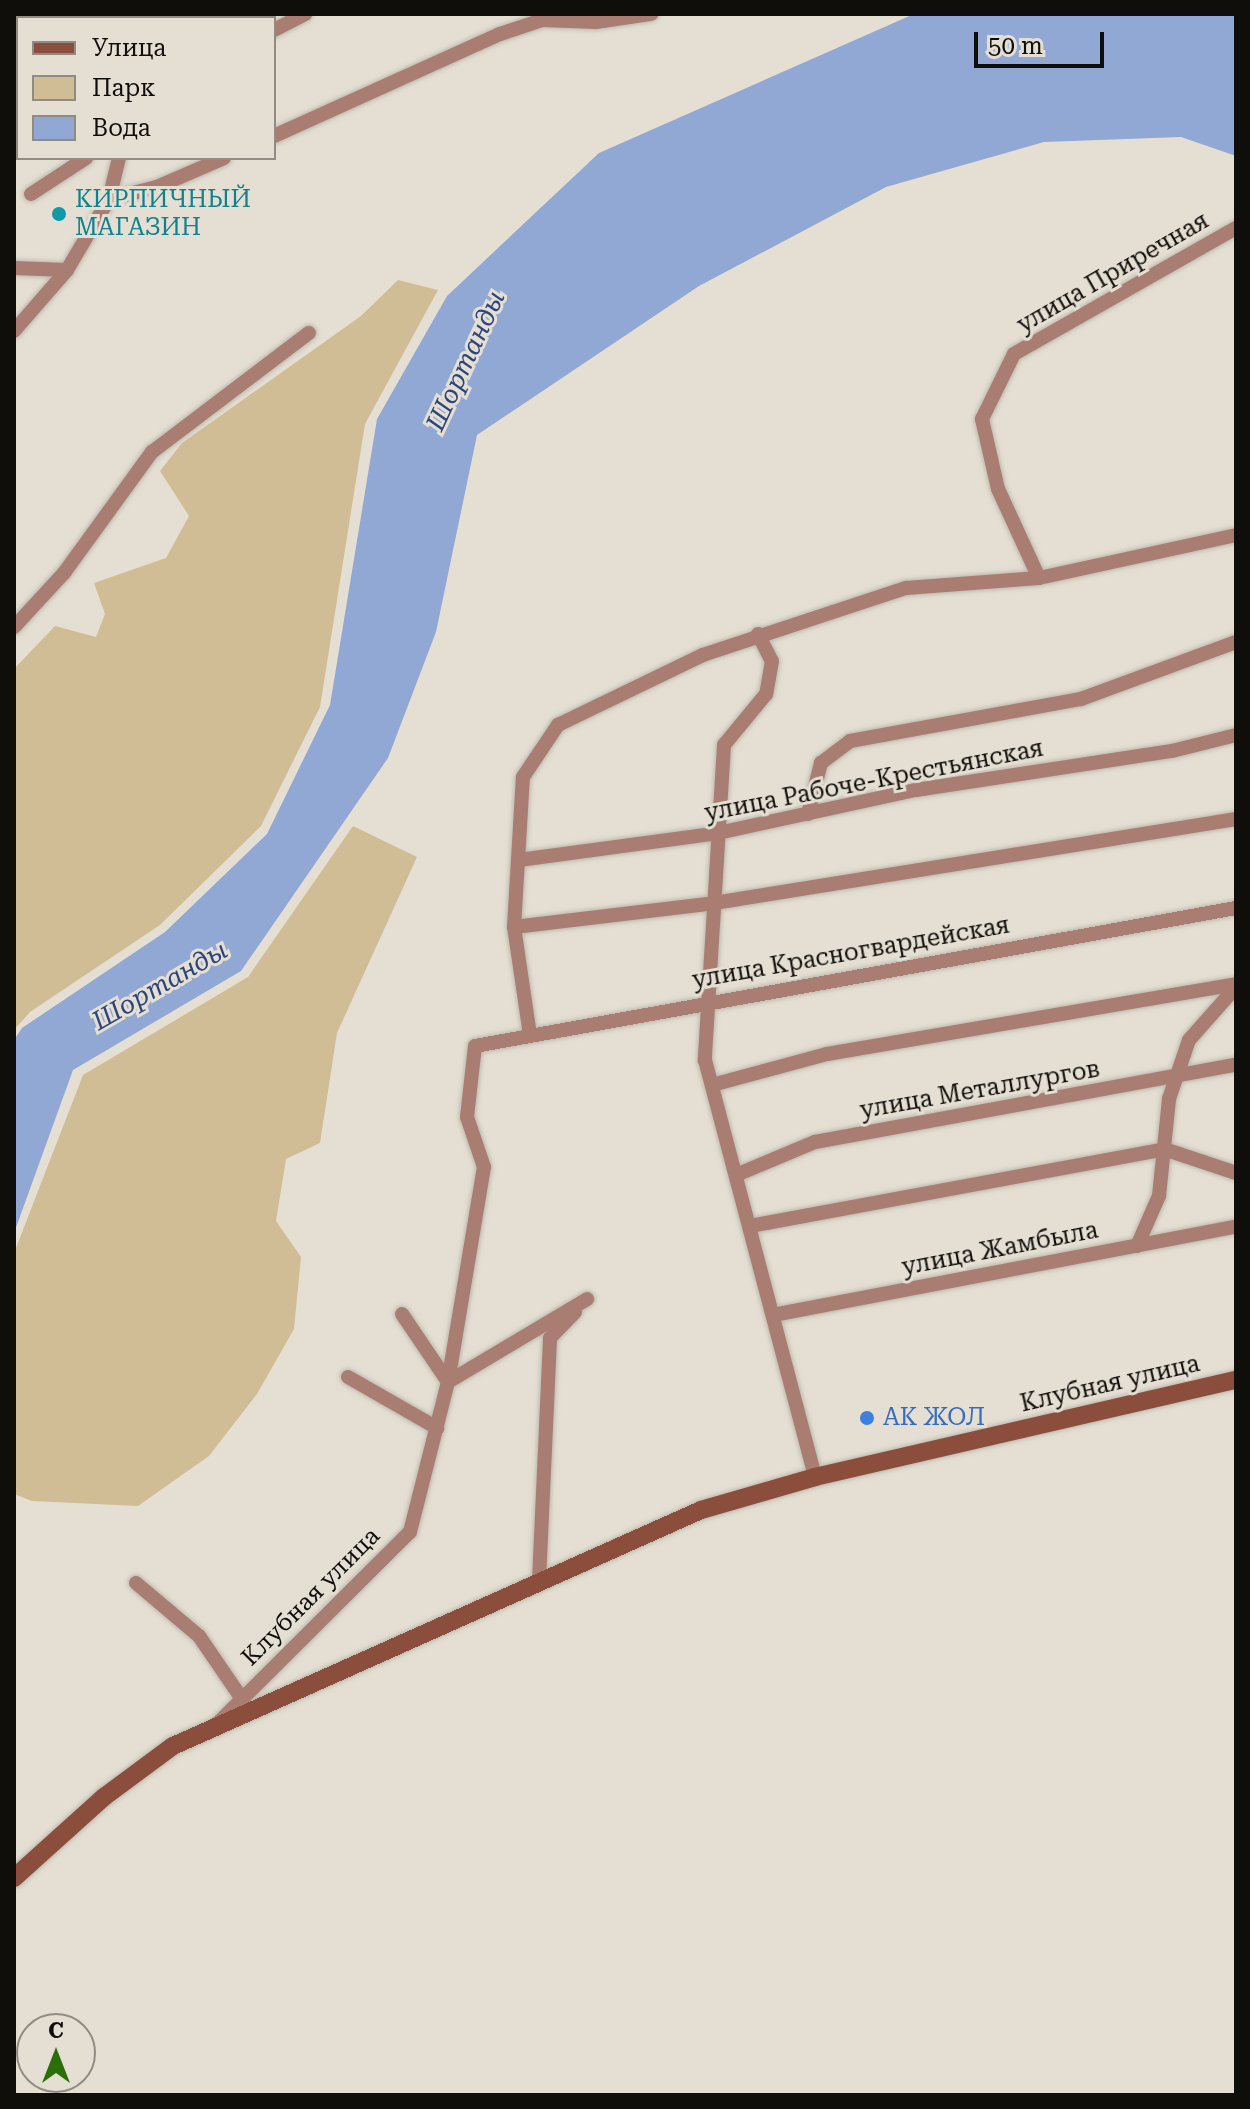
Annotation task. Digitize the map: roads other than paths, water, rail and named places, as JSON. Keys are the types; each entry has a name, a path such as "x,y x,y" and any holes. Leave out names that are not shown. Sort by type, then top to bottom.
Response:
{"street":[{"path":"276,29 305,14"},
{"path":"276,135 542,17 596,22 651,14"},
{"path":"31,194 83,160"},
{"path":"14,331 67,270 109,199 119,160"},
{"path":"109,199 157,187 219,160"},
{"name":"улица Приречная","path":"1039,578 998,489 982,419 1014,354 1236,228"},
{"path":"14,268 67,270"},
{"path":"14,627 64,573 152,452 309,333"},
{"path":"530,1035 514,927 523,777 558,725 703,655 758,634 906,588 1039,578 1236,535"},
{"path":"758,634 772,661 766,694 724,745 705,1060 815,1477"},
{"path":"808,814 821,763 850,741 1081,699 1236,642"},
{"name":"улица Рабоче-Крестьянская","path":"519,860 718,833 916,790 1172,751 1236,735"},
{"path":"514,927 714,903 1236,819"},
{"name":"улица Красногвардейская","path":"475,1046 708,1000 1236,908"},
{"path":"712,1085 827,1054 1236,986"},
{"path":"1137,1246 1159,1196 1177,1076 1189,1040 1236,986"},
{"name":"Клубная улица","path":"218,1723 410,1532 448,1382 484,1167 467,1117 475,1046"},
{"name":"улица Металлургов","path":"736,1175 815,1142 1236,1065"},
{"path":"750,1226 1164,1149 1236,1173"},
{"name":"улица Жамбыла","path":"773,1315 1236,1227"},
{"path":"402,1314 448,1382 587,1299 550,1338 539,1581"},
{"path":"348,1377 437,1428"},
{"name":"Клубная улица","path":"14,1878 104,1797 173,1746 218,1723 701,1510 815,1477 1236,1380"},
{"path":"136,1583 199,1636 242,1699"}],"water":[{"name":"Шортанды","path":"914,14 1236,14 1236,156 1181,137 1044,142 886,187 699,286 477,435 436,632 388,758 241,971 73,1070 14,1233 14,1040 22,1028 165,932 267,834 330,705 377,419 447,296 599,153"}],"place":[{"name":"КИРПИЧНЫЙ МАГАЗИН","path":"59,214"},
{"name":"АК ЖОЛ","path":"867,1418"}]}
